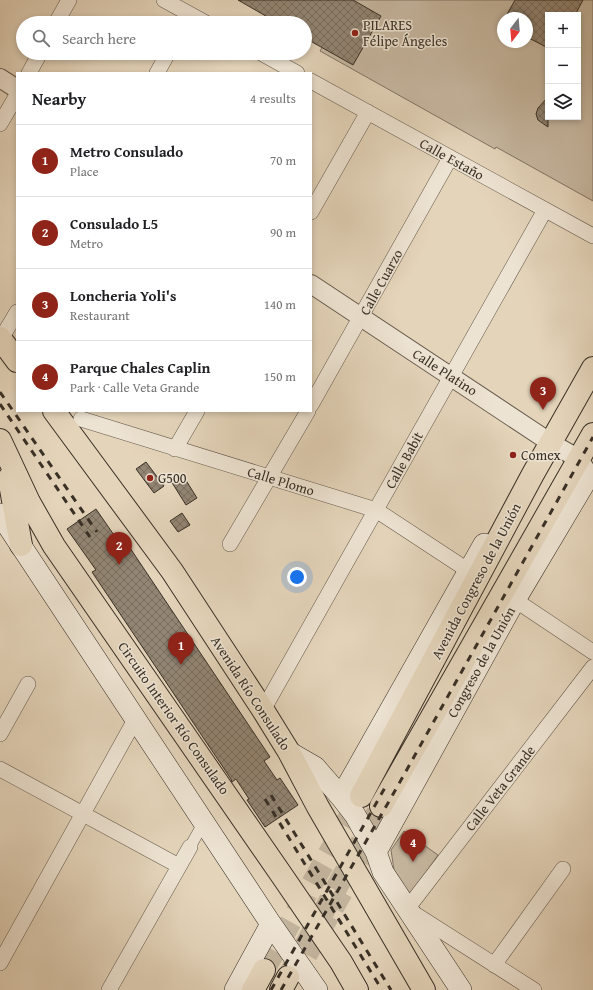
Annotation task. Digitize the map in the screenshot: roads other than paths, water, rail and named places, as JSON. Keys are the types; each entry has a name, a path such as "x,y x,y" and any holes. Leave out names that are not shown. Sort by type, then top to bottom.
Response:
{"main road":[{"path":"0,339 16,360"},
{"name":"Avenida Congreso de la Unión","path":"351,796 593,368"},
{"name":"Avenida Río Consulado","path":"57,412 78,420 172,571 289,752 315,767 351,796 355,816 376,852 383,872 461,990"},
{"name":"Avenida Congreso de la Unión","path":"386,809 589,467 593,434"},
{"name":"Circuito Interior Río Consulado","path":"0,440 30,502 54,546 241,815 340,962 357,990"},
{"path":"0,444 11,485 21,545"},
{"name":"Congreso de la Unión","path":"376,852 589,467"},
{"path":"351,796 469,571 512,494 522,482 533,474"},
{"path":"0,514 271,924 297,985"},
{"path":"289,752 318,807 424,990"},
{"path":"235,990 271,924"},
{"path":"253,990 264,970"}],"street":[{"path":"60,16 69,0"},
{"path":"164,0 183,16"},
{"path":"30,72 36,60"},
{"path":"158,72 164,60"},
{"path":"272,60 288,71"},
{"path":"0,78 16,89"},
{"name":"Calle Estaño","path":"312,82 593,236"},
{"path":"0,89 16,90"},
{"path":"0,124 16,97"},
{"path":"312,210 368,112"},
{"name":"Calle Cuarzo","path":"312,404 450,158"},
{"name":"Calle Babit","path":"263,710 545,210"},
{"name":"Calle Platino","path":"312,285 589,467"},
{"path":"0,339 16,314"},
{"path":"175,449 196,412"},
{"path":"230,544 307,412"},
{"name":"Calle Plomo","path":"78,420 376,510 469,571"},
{"path":"515,600 593,652"},
{"name":"Calle Veta Grande","path":"408,909 593,668"},
{"path":"0,734 28,684"},
{"path":"0,963 136,718"},
{"path":"0,769 179,866"},
{"path":"109,990 204,822"},
{"path":"494,965 563,869"},
{"path":"408,909 534,990"}],"tunnel":[{"path":"264,970 361,796"},
{"path":"288,977 381,806"},
{"path":"295,979 377,834"}],"railway":[{"path":"0,392 97,532"},
{"path":"0,404 90,537"},
{"path":"281,990 396,789 593,437"},
{"path":"271,990 387,784"},
{"path":"271,795 391,990"},
{"path":"265,799 382,990"}],"place":[{"name":"PILARES Félipe Ángeles","path":"355,33"},
{"name":"Loncheria Yoli's","path":"543,410"},
{"name":"Comex","path":"513,455"},
{"name":"G500","path":"150,478"},
{"name":"Consulado L5","path":"119,565"},
{"name":"Metro Consulado","path":"181,665"},
{"name":"Parque Chales Caplin","path":"413,862"}]}
